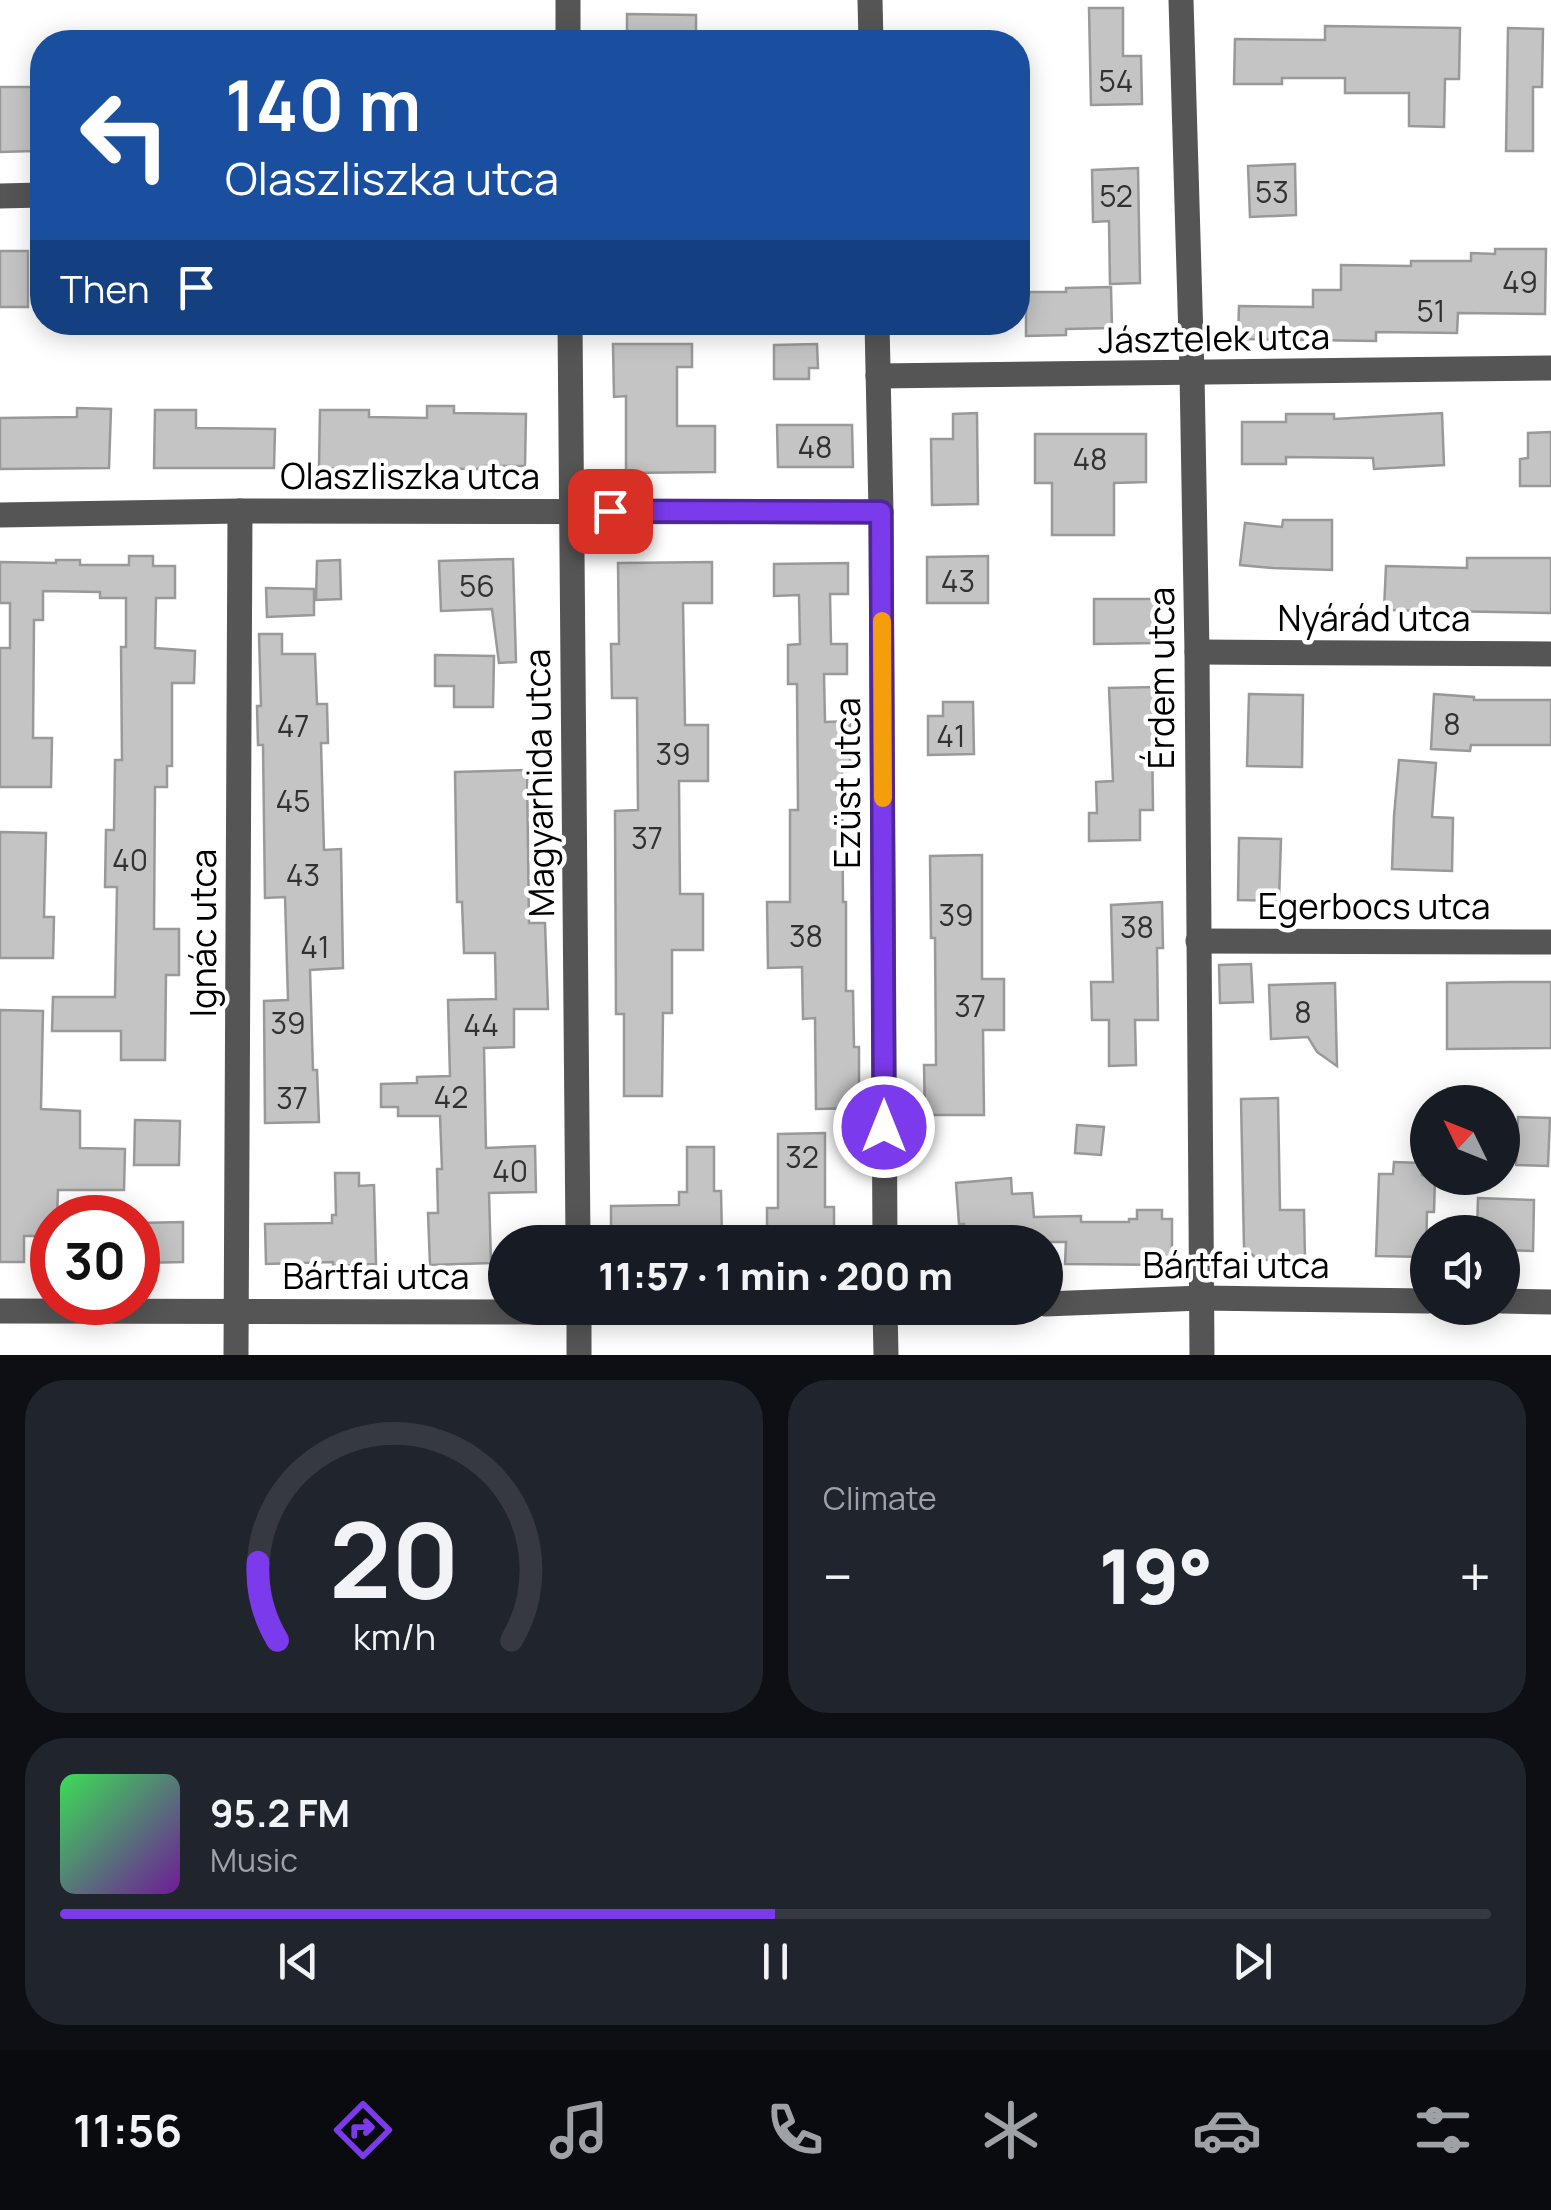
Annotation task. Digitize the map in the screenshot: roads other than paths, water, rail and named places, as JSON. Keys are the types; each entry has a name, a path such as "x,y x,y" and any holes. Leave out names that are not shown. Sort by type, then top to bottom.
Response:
{"street":[{"path":"568,0 568,30"},
{"path":"870,0 871,30"},
{"name":"Érdem utca","path":"1181,0 1197,652 1202,1355"},
{"path":"0,196 30,195"},
{"name":"Magyarhida utca","path":"570,335 578,1225"},
{"name":"Ezüst utca","path":"877,335 885,1225"},
{"name":"Jásztelek utca","path":"878,376 1551,368"},
{"name":"Olaszliszka utca","path":"0,516 240,511 881,512"},
{"name":"Ignác utca","path":"236,1355 240,511"},
{"name":"Nyárád utca","path":"1197,652 1551,654"},
{"name":"Egerbocs utca","path":"1198,940 1551,942"},
{"name":"Bártfai utca","path":"1063,1303 1202,1298 1410,1300"},
{"path":"1520,1302 1551,1302"},
{"name":"Bártfai utca","path":"0,1311 488,1310"},
{"path":"579,1325 579,1355"},
{"path":"885,1325 886,1355"}]}
